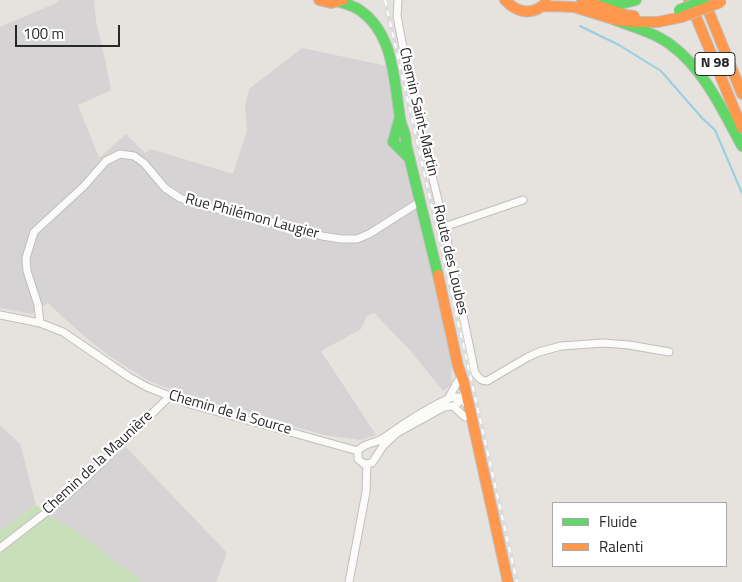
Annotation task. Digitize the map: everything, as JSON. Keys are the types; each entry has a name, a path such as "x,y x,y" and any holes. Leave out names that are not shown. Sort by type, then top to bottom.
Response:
{"main road":[{"name":"Route des Loubes","path":"319,0 328,3 342,1 358,4 377,24 385,39 397,94 401,140 411,160 422,202 508,582"},
{"path":"505,0 517,10 524,12 537,10 546,3 577,8 653,35 672,46 683,56 705,83 742,146"},
{"path":"582,0 626,15 637,16 681,14 706,0"},
{"path":"593,3 618,5 629,4 636,0"},
{"name":"N 98","path":"689,0 742,128"},
{"path":"706,0 742,68"},
{"path":"706,0 742,94"},
{"path":"615,20 650,23 724,1"},
{"name":"Route des Loubes","path":"458,366 458,381 466,403"}],"street":[{"name":"Chemin Saint-Martin","path":"398,0 397,16 410,84 444,227 475,373 479,379 487,381 528,357 561,346 604,343 669,352"},
{"name":"Rue Philémon Laugier","path":"40,323 38,305 26,271 26,258 34,232 84,186 106,161 120,154 134,156 144,163 165,188 180,198 200,205 332,238 357,239 369,234 422,202"},
{"path":"444,227 523,200"},
{"name":"Chemin de la Source","path":"0,315 40,323 63,332 129,377 147,387 190,404 358,451"},
{"path":"448,399 458,381"},
{"name":"Chemin de la Maunière","path":"0,548 53,507 86,478 170,396"},
{"path":"456,397 466,403 444,407 397,433 383,446 374,462 367,464 362,463 358,459 358,451 362,446 380,440 408,421 448,399 456,397"},
{"path":"453,406 466,403"},
{"path":"367,444 375,448 377,457"},
{"path":"349,582 366,492 367,464"}],"shaded area":[{"path":"59,0 94,0 96,21 111,90 78,105 99,158 126,134 145,153 151,149 233,174 247,130 245,107 249,89 302,48 387,66 452,366 451,385 443,391 409,349 374,313 367,316 361,329 321,351 376,435 360,440 324,435 181,394 147,380 108,355 48,303 32,314 0,308 0,27"},
{"path":"0,425 20,444 36,505 0,531"},
{"path":"126,447 227,553 216,582 143,582 73,529 49,516"}],"green space":[{"path":"36,505 49,516 73,529 143,582 0,582 0,531"}],"waterway":[{"path":"580,26 619,45 661,71 715,130 742,193"}],"railway":[{"path":"385,0 517,582"}],"traffic: fast":[{"path":"593,3 621,4 636,0"},
{"path":"679,10 705,0"},
{"path":"340,2 358,9 370,19 379,30 386,44 394,73 406,144 438,275"},
{"path":"615,20 658,37 683,55 712,91 742,146"},
{"path":"399,120 393,142 410,159"}],"traffic: slow":[{"path":"319,0 331,3 343,0"},
{"path":"505,0 514,8 525,11 535,10 546,3"},
{"path":"582,0 625,15 634,16"},
{"path":"689,0 742,128"},
{"path":"704,0 742,94"},
{"path":"682,17 721,2"},
{"path":"543,6 574,7 616,20 633,22 658,22 682,17"},
{"path":"438,275 508,582"}]}
